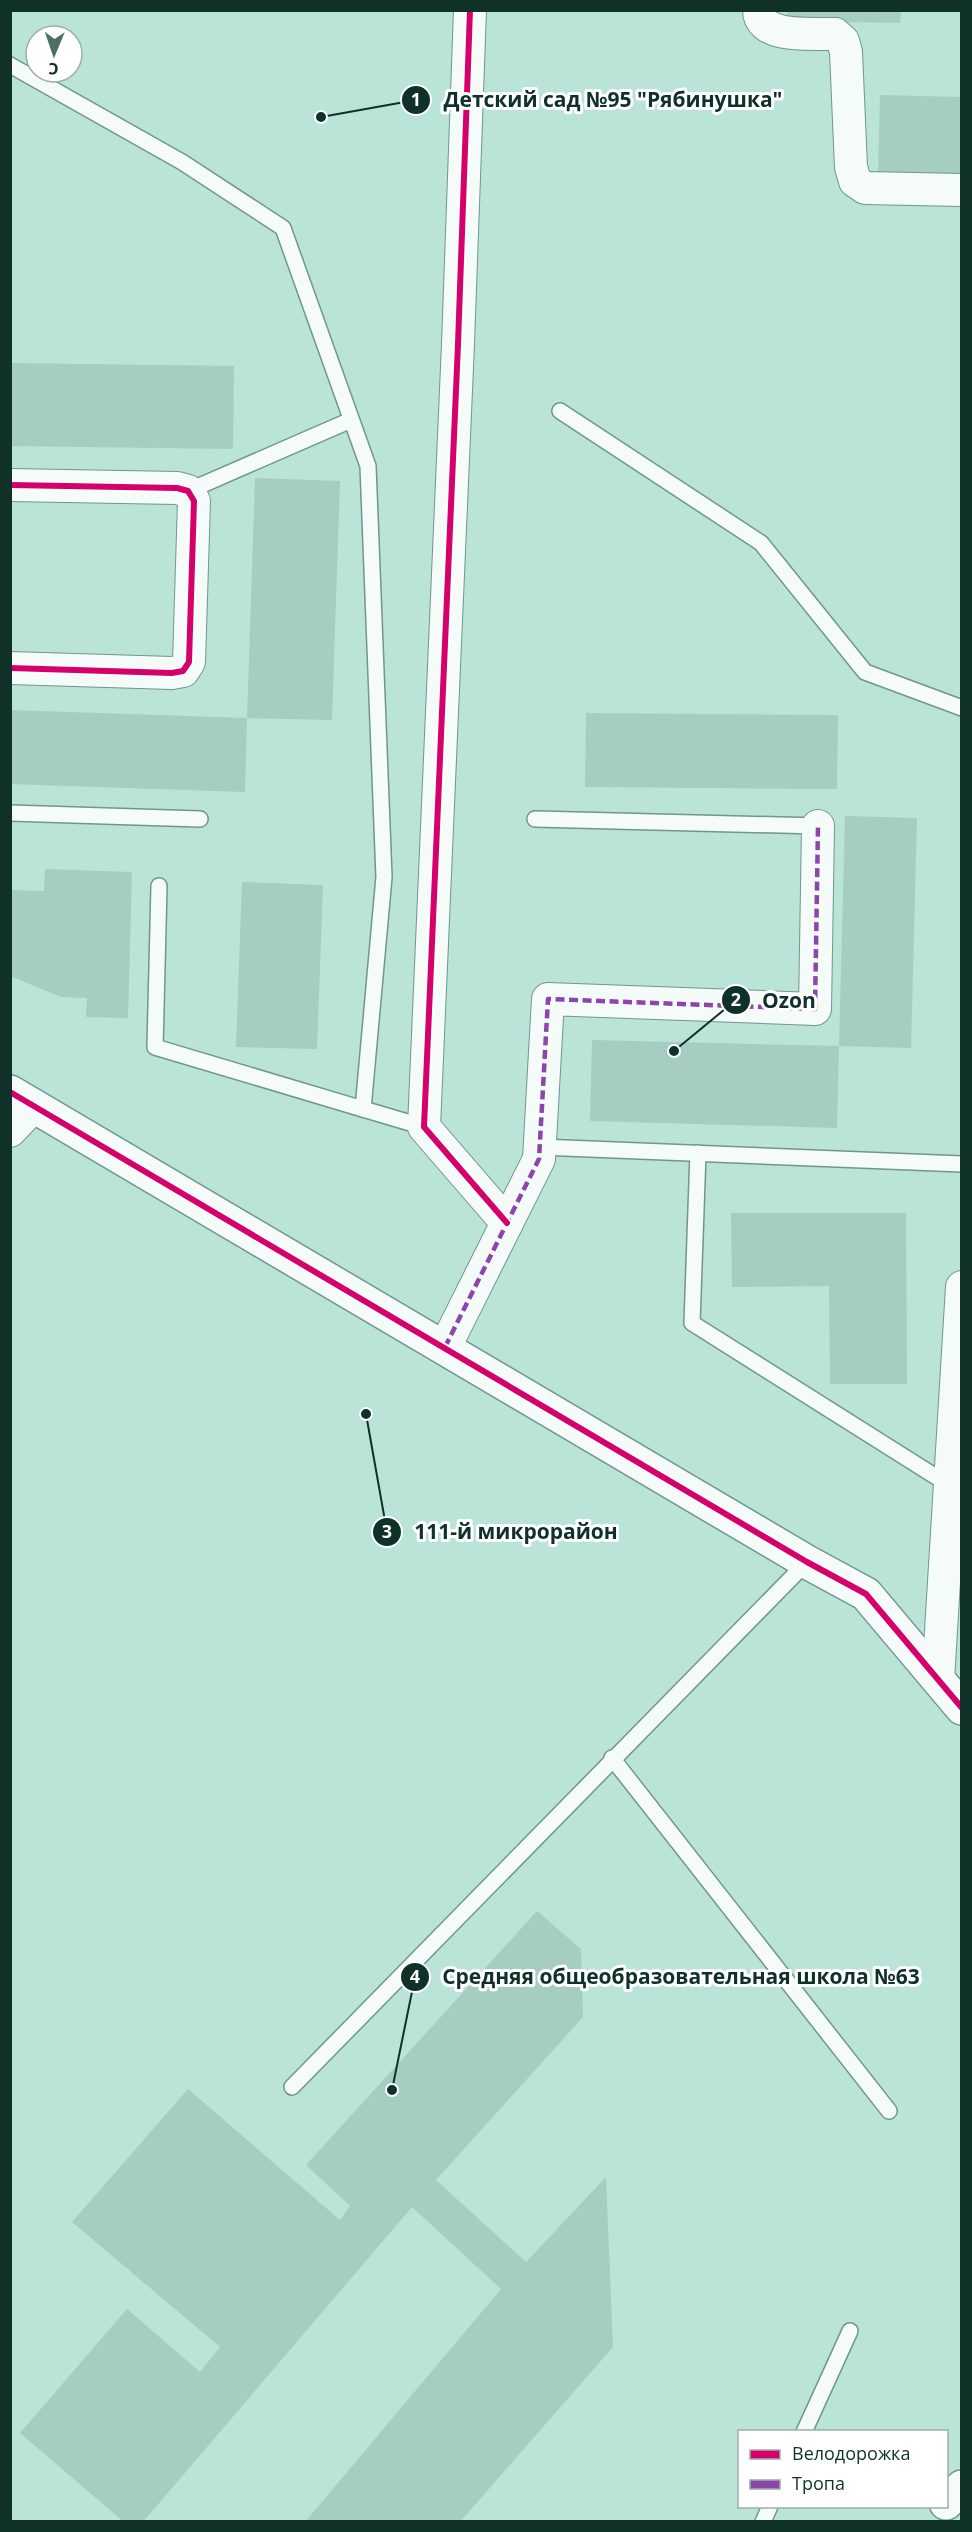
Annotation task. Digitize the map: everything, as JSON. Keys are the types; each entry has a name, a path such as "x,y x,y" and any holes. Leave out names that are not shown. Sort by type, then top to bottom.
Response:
{"street":[{"path":"470,10 424,1127 507,1223"},
{"path":"759,10 759,16 764,24 774,32 835,34 843,41 846,52 851,167 855,181 865,188 962,189"},
{"path":"10,485 177,488 188,491 194,501 189,662 183,671 172,674 10,668"},
{"path":"445,1347 539,1159 548,999 815,1009 818,826"},
{"path":"10,1131 22,1099 807,1562 866,1594 962,1708"},
{"path":"938,1680 962,1287"},
{"path":"948,2501 962,2487"},
{"path":"928,2522 941,2508"}],"lane":[{"path":"10,65 182,162 283,228 368,466 384,877 363,1109"},
{"path":"560,411 761,543 865,672 962,708"},
{"path":"188,491 351,420"},
{"path":"10,813 200,819"},
{"path":"535,819 818,826"},
{"path":"159,886 154,1047 424,1127"},
{"path":"540,1147 962,1164"},
{"path":"698,1153 692,1323 949,1485"},
{"path":"292,2087 612,1758 807,1562"},
{"path":"612,1758 889,2111"},
{"path":"805,2430 850,2331"},
{"path":"763,2522 769,2508"}],"building":[{"path":"788,10 901,10 900,23 787,21"},
{"path":"880,95 962,97 962,177 878,175"},
{"path":"10,363 234,366 233,449 10,446"},
{"path":"255,478 340,481 332,720 247,718"},
{"path":"10,710 247,718 245,792 10,784"},
{"path":"586,713 838,715 837,789 585,787"},
{"path":"845,816 917,818 911,1048 839,1046"},
{"path":"45,869 132,872 128,1018 86,1017 87,998 61,997 10,976 10,890 44,891"},
{"path":"242,882 323,885 317,1049 236,1047"},
{"path":"592,1040 839,1046 837,1128 590,1121"},
{"path":"731,1213 906,1213 907,1384 830,1384 829,1286 732,1287"},
{"path":"537,1911 581,1949 583,2017 436,2180 526,2262 606,2177 613,2347 460,2522 305,2522 501,2289 412,2207 143,2522 124,2522 20,2433 127,2309 200,2372 220,2347 72,2222 188,2089 340,2220 350,2206 306,2165"}],"marked path":[{"path":"445,1347 539,1159 548,999 815,1009 818,826"}],"cycle path":[{"path":"470,10 424,1127 507,1223"},
{"path":"10,485 177,488 188,491 194,501 189,662 183,671 172,673 10,668"},
{"path":"10,1092 807,1562 866,1594 962,1708"}],"place":[{"name":"Детский сад №95 \"Рябинушка\"","path":"321,117"},
{"name":"Ozon","path":"674,1051"},
{"name":"111-й микрорайон","path":"366,1414"},
{"name":"Средняя общеобразовательная школа №63","path":"392,2090"}]}
